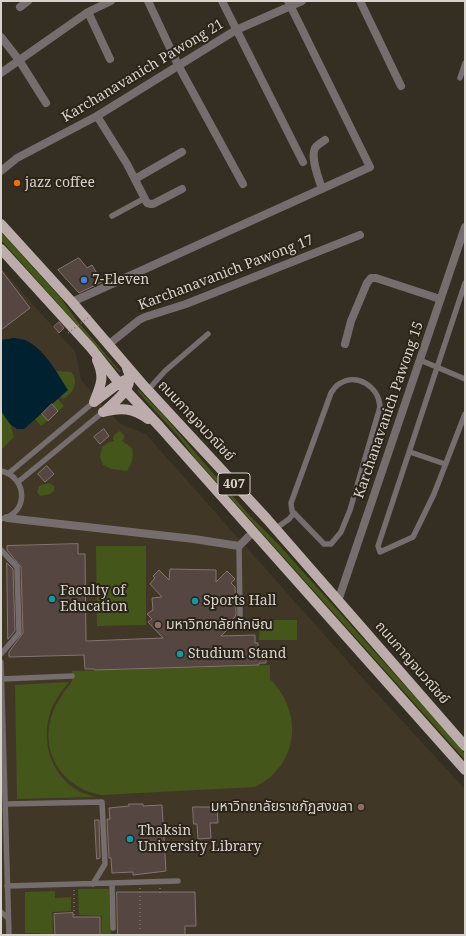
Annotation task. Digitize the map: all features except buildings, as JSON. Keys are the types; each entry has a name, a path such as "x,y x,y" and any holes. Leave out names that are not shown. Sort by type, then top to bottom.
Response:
{"main road":[{"name":"ถนนกาญจนวณิชย์","path":"1,224 72,302 146,388 275,529 465,746"},
{"name":"407","path":"1,249 91,348 119,383 160,427 465,770"},
{"path":"91,348 102,372 100,388 94,402"},
{"path":"103,412 127,391 130,373 126,364"},
{"path":"94,402 125,380 137,381 146,388"},
{"path":"103,412 118,408 135,411 144,415 160,427"}],"street":[{"path":"20,7 28,1"},
{"path":"1,73 88,12 111,1"},
{"path":"148,1 178,65 243,184"},
{"path":"222,1 303,162"},
{"name":"Karchanavanich Pawong 21","path":"1,171 17,158 97,116 236,30 290,4 302,1"},
{"path":"360,1 401,86"},
{"path":"72,302 370,167 290,4"},
{"path":"88,12 110,59"},
{"path":"1,37 19,60 46,103"},
{"path":"97,116 135,179 147,203 151,204 182,190"},
{"path":"322,189 314,163 314,154 315,148 325,140"},
{"path":"135,179 182,152"},
{"name":"Karchanavanich Pawong 15","path":"338,601 465,227"},
{"name":"Karchanavanich Pawong 17","path":"108,345 139,320 145,317 186,304 360,234"},
{"path":"345,344 351,321 367,283 371,278 376,278 440,299"},
{"path":"4,518 194,539 239,546 253,532"}],"lane":[{"path":"460,78 465,63"},
{"path":"112,216 145,198"},
{"path":"465,283 378,546 380,552 413,537 434,494 465,414"},
{"path":"146,388 208,334"},
{"path":"420,360 465,379"},
{"path":"354,380 365,382 372,387 377,394 380,407 350,510 341,532 331,544 324,544 294,513 292,511 292,503 331,393 339,384 354,380"},
{"path":"8,473 94,402"},
{"path":"18,482 103,412"},
{"path":"410,452 445,464"},
{"path":"1,471 8,473 18,482 22,498 14,513 4,518"},
{"path":"275,529 289,519 294,513"},
{"path":"239,546 239,625"},
{"path":"1,550 17,567 19,633 1,654"},
{"path":"1,662 1,711 6,804 3,829 6,845 9,935"},
{"path":"1,679 72,676"},
{"path":"6,804 102,802 105,864 93,884"},
{"path":"1,852 6,845"},
{"path":"7,886 178,881"},
{"path":"112,883 113,928"},
{"path":"1,912 8,918"}],"path":[{"path":"68,333 92,315"},
{"path":"140,882 140,929"},
{"path":"73,884 74,917"}],"shaded area":[{"name":"มหาวิทยาลัยทักษิณ","path":"1,268 76,353 81,380 120,424 146,434 369,685 465,789 465,935 1,935"}],"green space":[{"path":"1,232 60,297 78,322 121,372 119,372 1,240"},
{"path":"56,371 71,372 75,379 72,391 62,399 61,396 67,390"},
{"path":"138,389 164,416 249,515 280,546 443,728 465,754 465,760 194,457 178,436 139,393"},
{"path":"51,391 64,406 41,426 29,412"},
{"path":"1,411 10,423 14,437 1,450"},
{"path":"120,431 124,435 122,441 132,448 132,460 127,471 112,469 103,465 100,457 102,447 109,442 114,441 114,435"},
{"path":"49,483 54,486 54,491 50,494 40,496 37,492 39,486"},
{"path":"96,546 146,546 146,625 97,626"},
{"path":"260,620 297,620 297,640 259,640"},
{"path":"270,665 270,679 281,692 288,707 292,722 292,738 288,752 281,766 270,777 255,787 102,795 75,785 57,766 51,753 49,726 56,706 67,687 72,682 72,671"},
{"path":"69,682 53,705 49,717 47,742 54,765 61,776 69,785 80,792 95,797 17,799 15,685"},
{"path":"78,889 109,889 111,935 101,935 102,916 79,915"},
{"path":"55,891 55,898 71,897 71,911 52,912 53,934 25,933 25,892"}],"water":[{"path":"14,338 26,340 39,350 50,362 68,390 24,429 17,429 10,424 1,411 1,340"}],"place":[{"name":"jazz coffee","path":"17,183"},
{"name":"7-Eleven","path":"84,280"},
{"name":"Faculty of Education","path":"52,599"},
{"name":"Sports Hall","path":"195,601"},
{"name":"มหาวิทยาลัยทักษิณ","path":"158,625"},
{"name":"Studium Stand","path":"180,654"},
{"name":"มหาวิทยาลัยราชภัฏสงขลา","path":"361,807"},
{"name":"Thaksin University Library","path":"130,839"}]}
